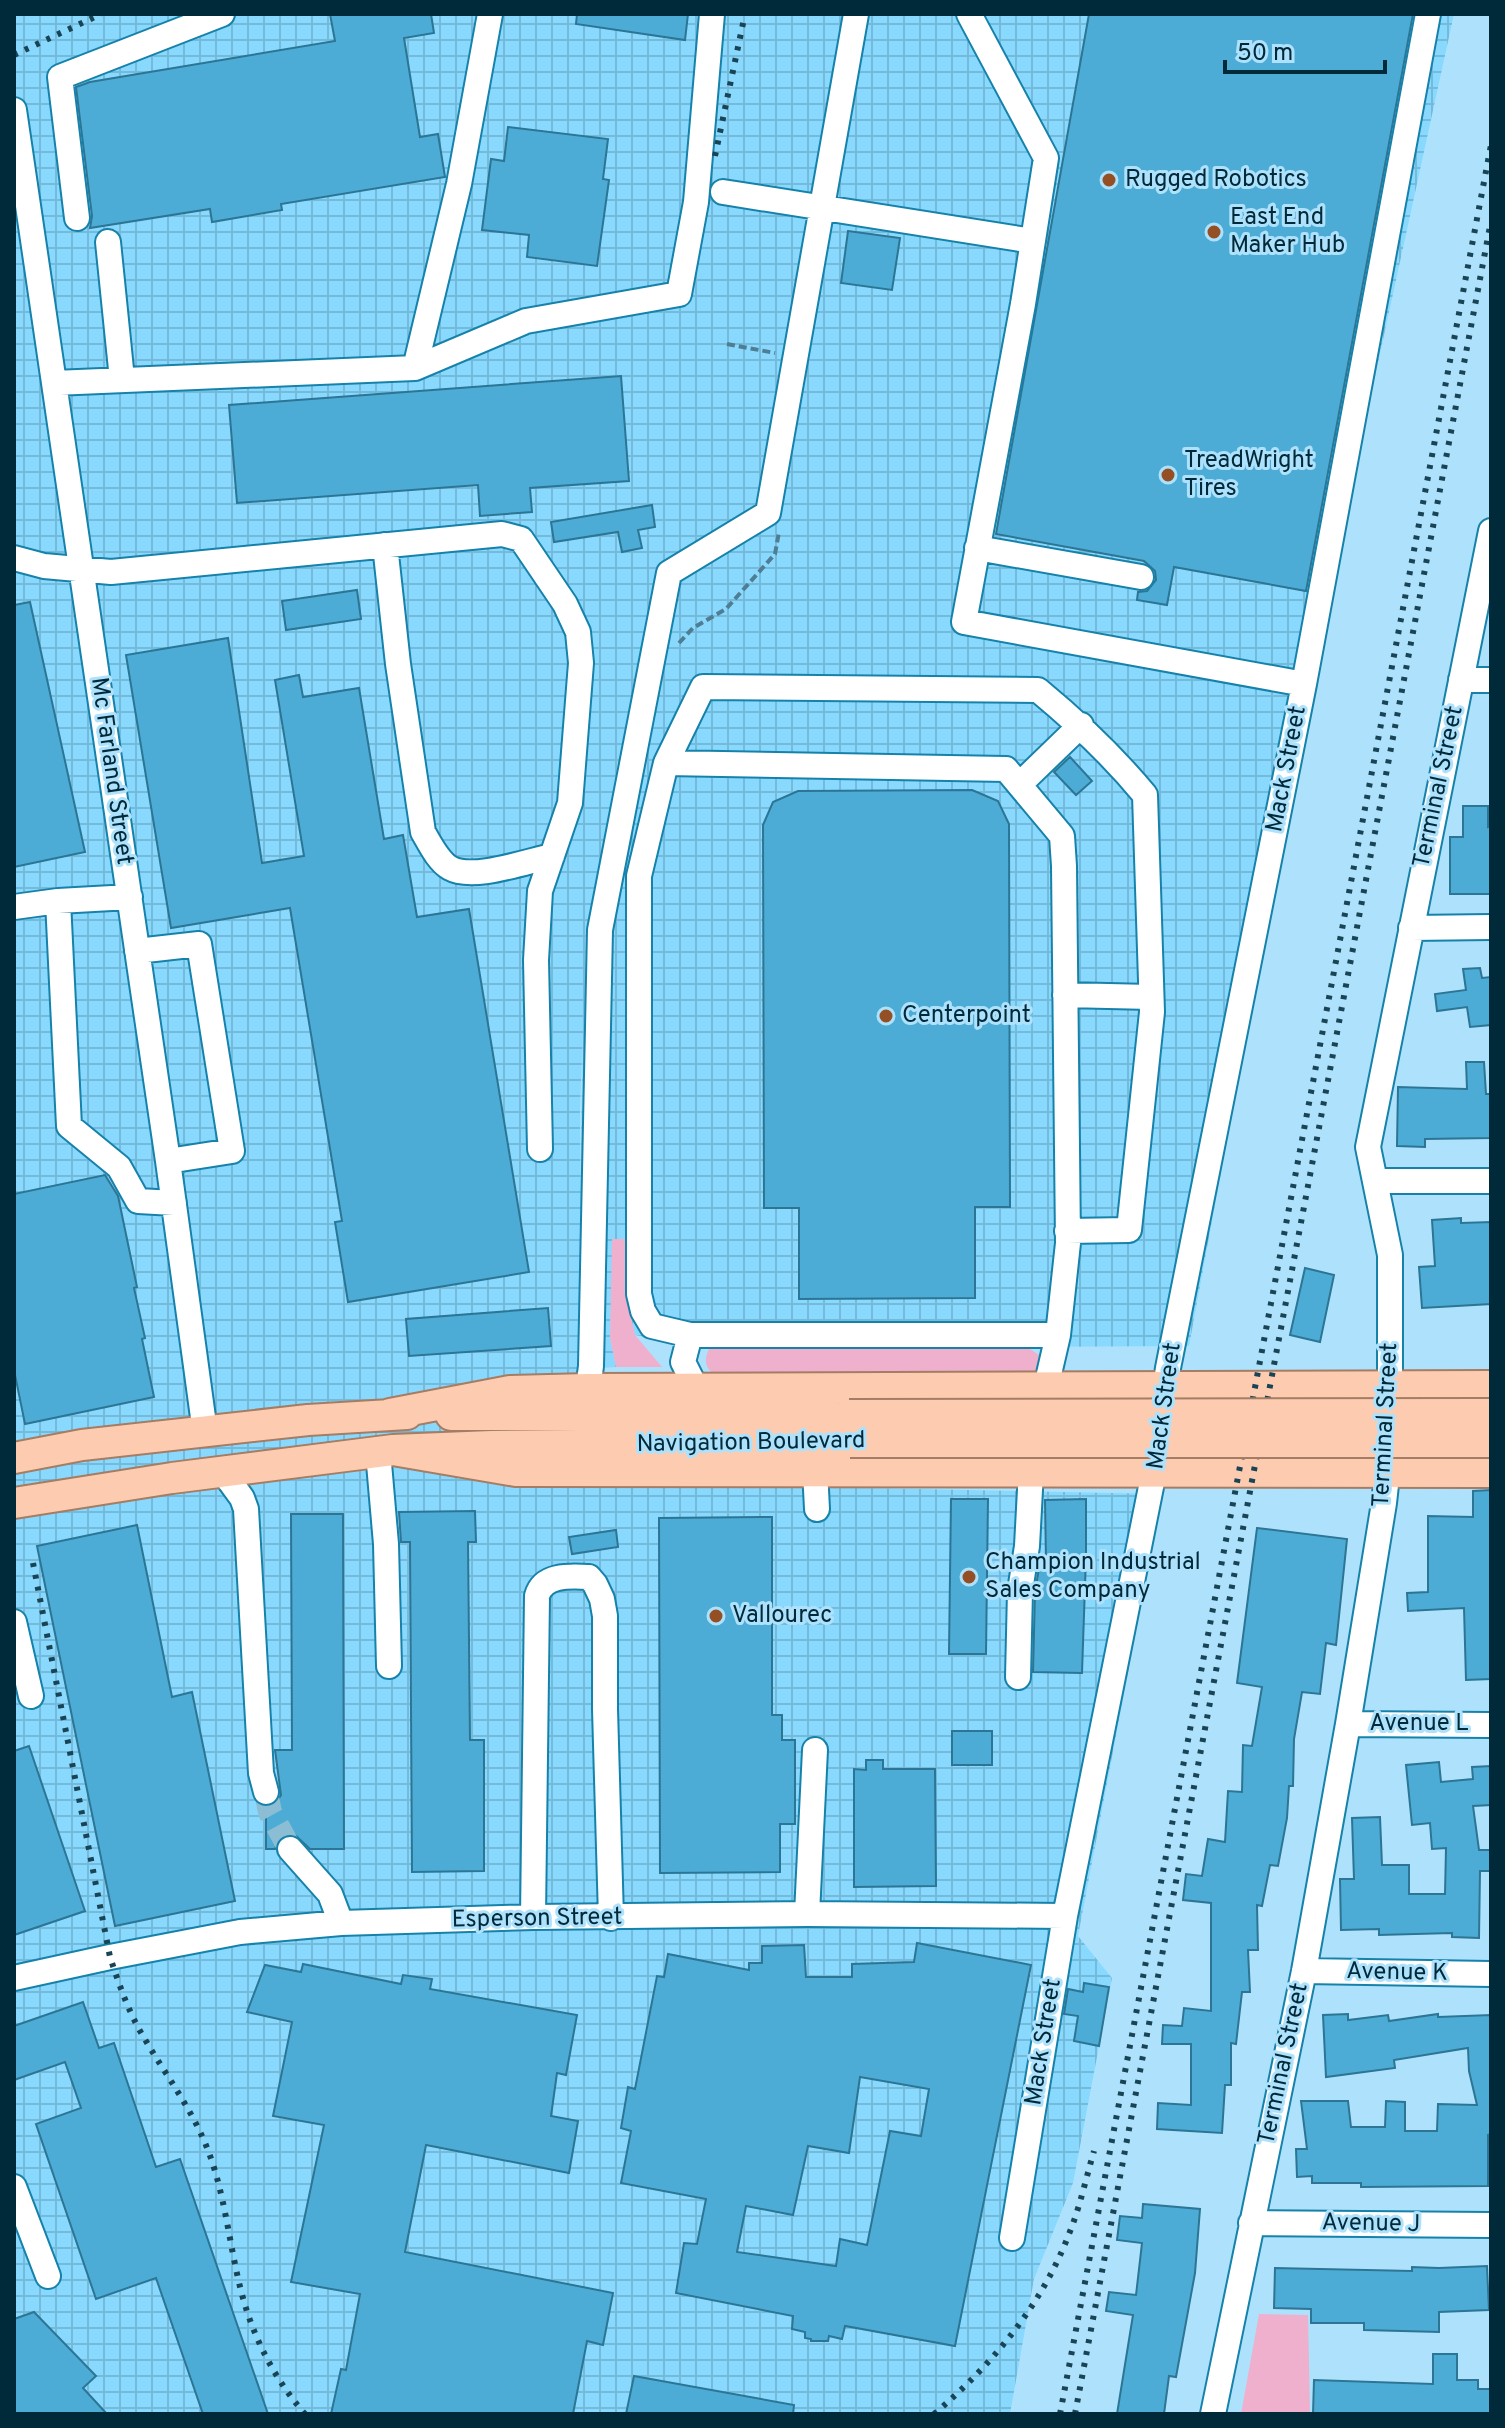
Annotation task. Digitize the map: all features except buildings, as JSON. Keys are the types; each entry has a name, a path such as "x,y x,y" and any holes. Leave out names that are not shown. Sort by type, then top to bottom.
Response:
{"main road":[{"path":"390,1414 510,1391 588,1389 1491,1386"},
{"name":"Navigation Boulevard","path":"14,1458 82,1445 390,1414 1491,1442"},
{"name":"Navigation Boulevard","path":"14,1503 386,1451 850,1428 1491,1414"},
{"path":"205,1432 223,1472"},
{"path":"386,1451 516,1471 1491,1472"}],"street":[{"path":"77,218 60,77 222,14"},
{"path":"415,368 459,184 490,14"},
{"path":"54,383 415,368 526,321 679,294 696,202 712,14"},
{"path":"588,1389 592,1351 600,930 669,573 768,513 856,14"},
{"path":"969,14 1046,158 1023,304 977,548 1141,577"},
{"path":"1304,684 1428,14"},
{"name":"Mc Farland Street","path":"14,110 23,233 54,383 205,1432"},
{"path":"723,192 1033,241"},
{"path":"108,242 122,379"},
{"name":"Terminal Street","path":"1213,2414 1304,1971 1388,1472 1390,1255 1368,1147 1491,531"},
{"path":"14,558 44,566 111,572 502,534 521,539 565,604 578,632 581,663 570,803 540,891 536,960 540,1149"},
{"path":"385,545 398,664 423,832 433,851 451,868 473,874 552,856"},
{"name":"Mack Street","path":"977,548 964,622 1304,684 1165,1387 1156,1471 1065,1916 1012,2238"},
{"path":"1461,680 1491,680"},
{"path":"1058,1335 690,1335 652,1326 643,1311 639,1294 639,876 666,763 703,687 1038,690 1081,725 1145,795 1152,1012 1129,1230 1067,1231"},
{"path":"1020,784 1081,725"},
{"path":"666,763 1006,769 1062,836 1067,1231 1058,1335 1046,1387"},
{"path":"14,907 130,897"},
{"path":"58,901 69,1126 119,1167 138,1201 174,1203"},
{"path":"1411,928 1491,927"},
{"path":"137,951 199,944 232,1151 168,1161"},
{"path":"1065,995 1151,997"},
{"path":"1375,1181 1491,1181"},
{"path":"690,1335 683,1362 696,1388"},
{"path":"386,1451 389,1666"},
{"path":"815,1470 817,1509"},
{"path":"1018,1677 1020,1591 1027,1546 1031,1471"},
{"path":"223,1472 242,1498 246,1509 261,1773 266,1792"},
{"path":"533,1917 537,1596 539,1588 546,1582 577,1576 589,1577 595,1584 605,1616 611,1918"},
{"path":"14,1622 31,1696"},
{"name":"Avenue L","path":"1348,1724 1491,1725"},
{"path":"807,1914 815,1750"},
{"path":"290,1849 330,1894 341,1923"},
{"name":"Esperson Street","path":"14,1978 240,1932 341,1923 807,1914 1065,1916"},
{"name":"Avenue K","path":"1304,1971 1491,1974"},
{"path":"14,2187 48,2276"},
{"name":"Avenue J","path":"1251,2223 1491,2225"}],"path":[{"path":"727,344 786,355"}],"shaded area":[{"path":"14,14 1454,14 1325,606 1189,1346 709,1349 635,1335 629,1309 628,1239 613,1239 610,1338 616,1367 578,1368 565,1482 1162,1494 1078,1936 1112,1978 1073,2183 1034,2279 1010,2414 14,2414","holes":["583,1030 580,1184 580,1108"]},
{"path":"612,1239 628,1239 629,1309 635,1335 662,1367 616,1367 610,1338"},
{"path":"1027,1347 1039,1355 1041,1366 1035,1375 712,1373 706,1362 709,1349"},
{"path":"1259,2314 1308,2315 1310,2414 1241,2414"}],"tunnel":[{"path":"266,1792 270,1812 290,1849"}],"railway":[{"path":"14,55 101,14"},
{"path":"715,156 745,14"},
{"path":"1060,2414 1491,145"},
{"path":"1075,2414 1491,221"},
{"path":"33,1563 110,1957 138,2027 202,2136 220,2188 248,2315 272,2367 305,2414"},
{"path":"934,2414 995,2354 1045,2285 1073,2224 1094,2151"}],"place":[{"name":"Rugged Robotics","path":"1109,180"},
{"name":"East End Maker Hub","path":"1214,232"},
{"name":"TreadWright Tires","path":"1168,475"},
{"name":"Centerpoint","path":"886,1016"},
{"name":"Champion Industrial Sales Company","path":"969,1577"},
{"name":"Vallourec","path":"716,1616"}]}
